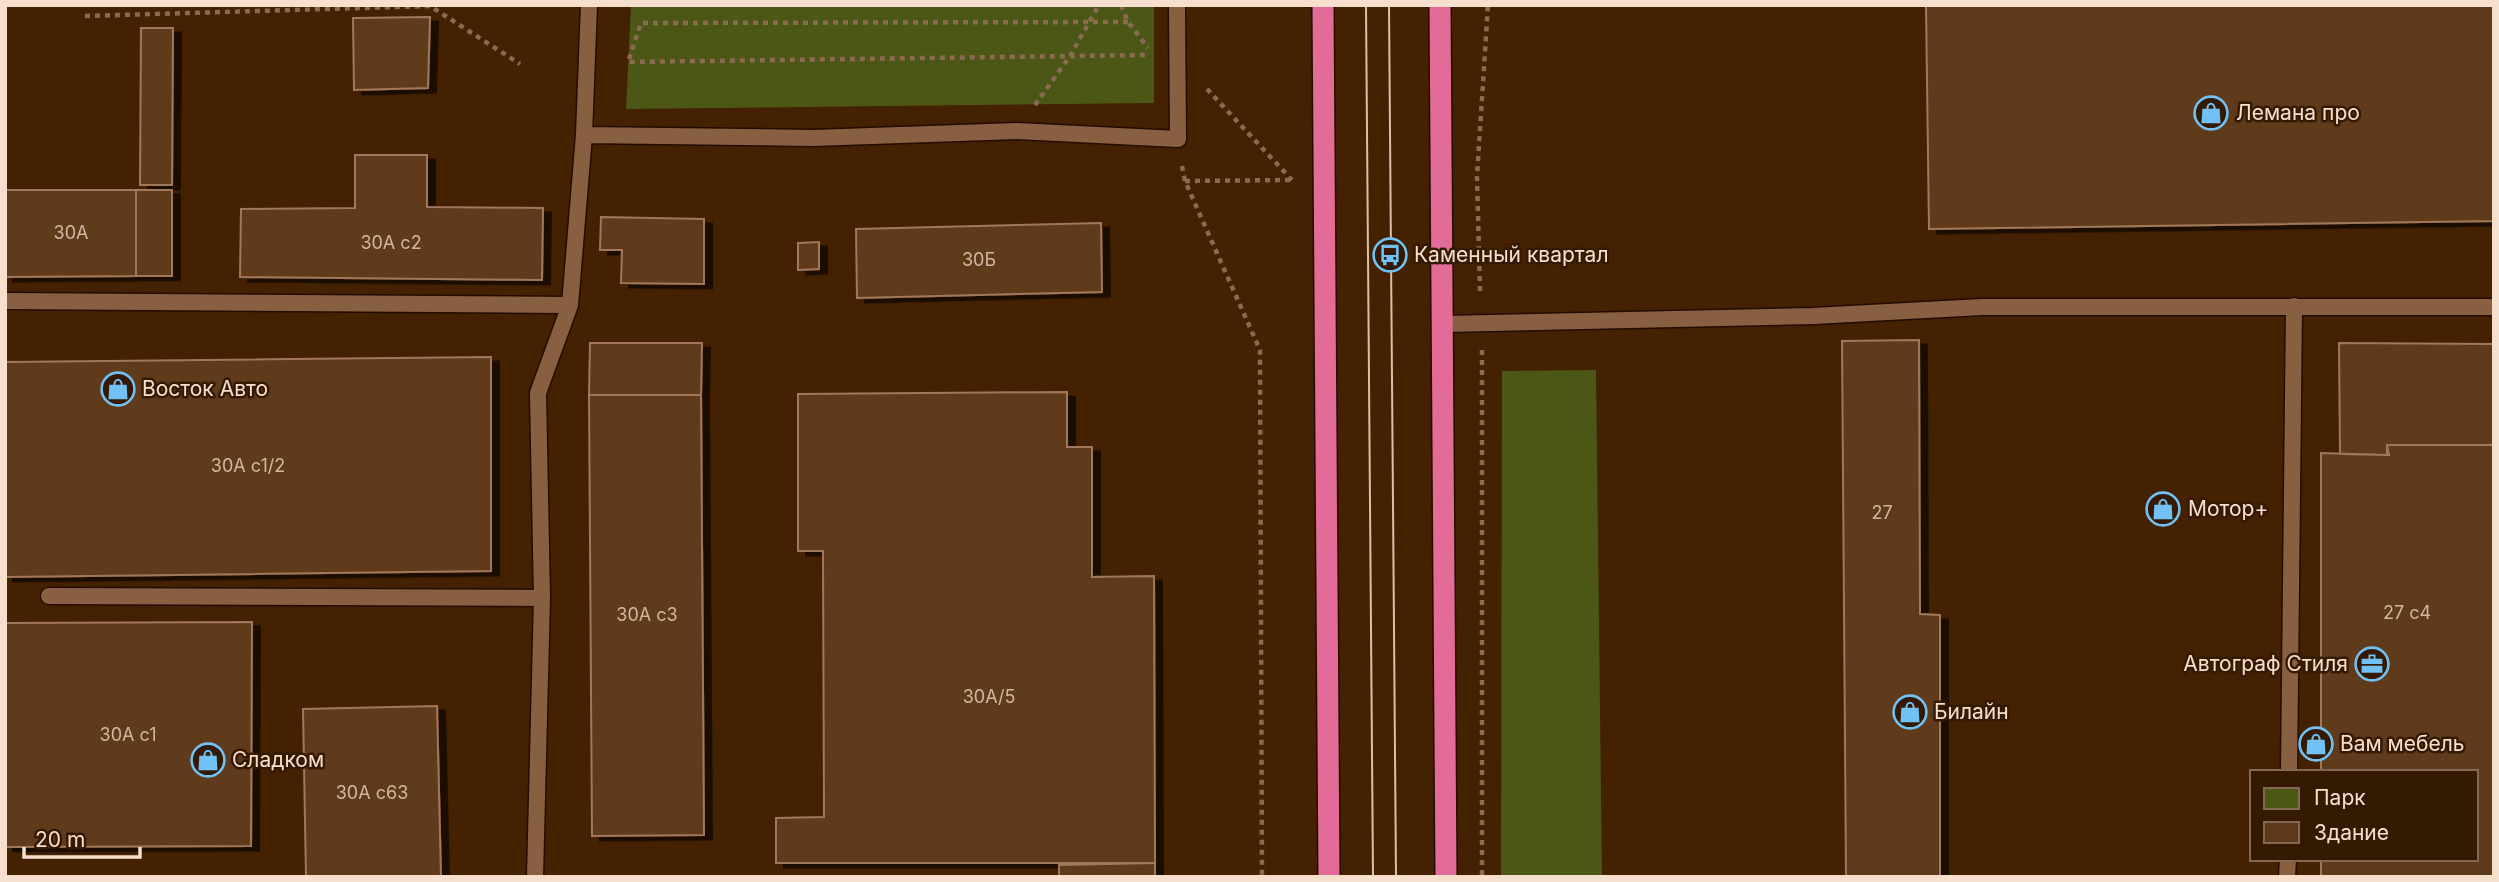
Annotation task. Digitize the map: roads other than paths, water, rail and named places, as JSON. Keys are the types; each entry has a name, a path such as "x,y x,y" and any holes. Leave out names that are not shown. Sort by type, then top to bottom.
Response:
{"highway":[{"path":"1323,5 1327,193 1329,877"},
{"path":"1440,5 1446,877"}],"lane":[{"path":"535,877 542,598 538,393 570,305 584,135 590,5"},
{"path":"584,135 813,138 1017,131 1178,139 1178,5"},
{"path":"5,301 570,305"},
{"path":"2289,770 2294,306"},
{"path":"1443,324 1825,315 1982,307 2494,307"},
{"path":"49,596 542,598"}],"tram line":[{"path":"1366,5 1373,877"},
{"path":"1389,5 1396,877"}],"place":[{"name":"Лемана про","path":"2211,113"},
{"name":"Каменный квартал","path":"1390,255"},
{"name":"Восток Авто","path":"118,389"},
{"name":"Мотор+","path":"2163,509"},
{"name":"Автограф Стиля","path":"2372,664"},
{"name":"Билайн","path":"1910,712"},
{"name":"Вам мебель","path":"2316,744"},
{"name":"Сладком","path":"208,760"}]}
